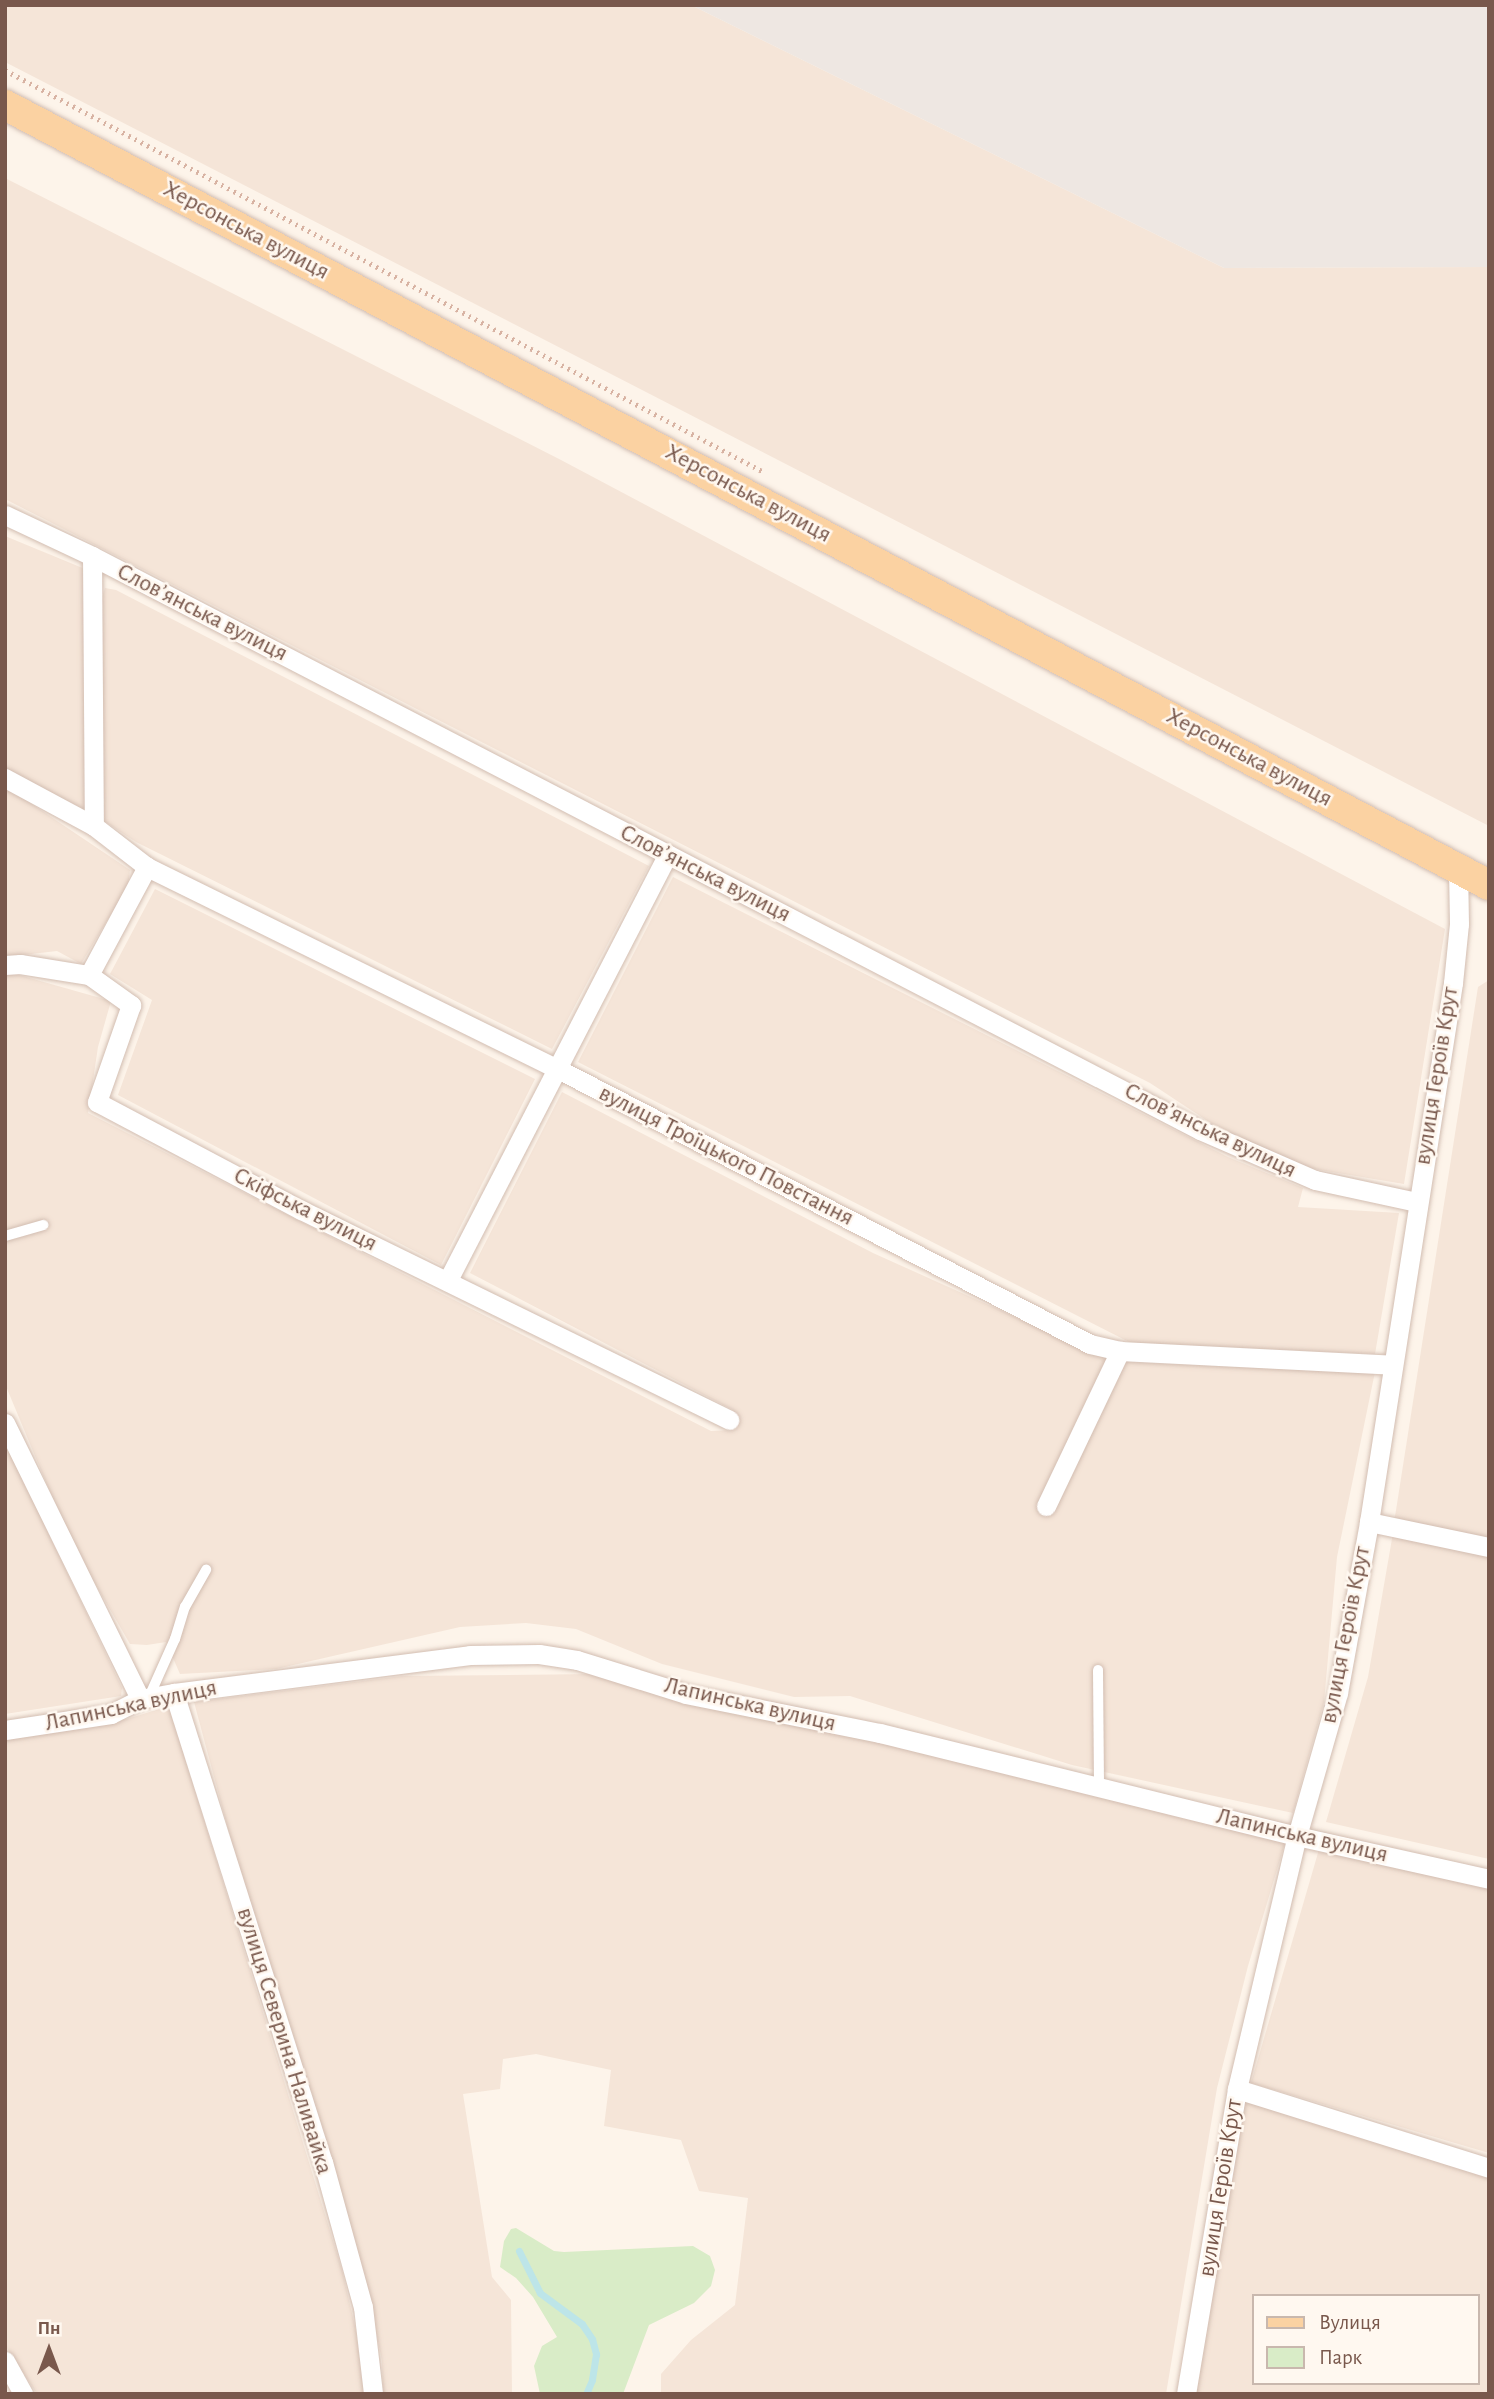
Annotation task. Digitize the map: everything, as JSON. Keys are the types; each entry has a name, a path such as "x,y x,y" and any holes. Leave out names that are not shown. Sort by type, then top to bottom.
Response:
{"main road":[{"name":"Херсонська вулиця","path":"5,105 1489,885"}],"street":[{"name":"Словʼянська вулиця","path":"5,515 92,556 1200,1130 1271,1164 1314,1180 1417,1202"},
{"path":"92,556 94,826"},
{"name":"вулиця Троїцького Повстання","path":"5,778 94,826 147,867 556,1068 1090,1344 1120,1351 1392,1365"},
{"path":"448,1280 668,854"},
{"path":"89,975 147,867"},
{"name":"вулиця Героїв Крут","path":"1186,2394 1237,2090 1297,1836 1338,1693 1369,1522 1453,984 1459,924 1458,869"},
{"name":"Скіфська вулиця","path":"5,965 20,964 89,975 131,1005 97,1102 301,1210 729,1420"},
{"path":"1046,1506 1120,1351"},
{"path":"5,1423 145,1698"},
{"path":"1369,1522 1489,1547"},
{"name":"Лапинська вулиця","path":"5,1730 111,1714 145,1698 174,1693 470,1655 540,1654 578,1660 686,1694 880,1733 1297,1836 1489,1878"},
{"name":"вулиця Северина Наливайка","path":"174,1693 323,2162 363,2308 373,2394"},
{"path":"1237,2090 1489,2168"},
{"path":"5,2361 23,2394"}],"lane":[{"path":"5,1236 43,1225"},
{"path":"145,1698 175,1639 185,1607 206,1570"},
{"path":"1098,1670 1099,1788"}],"path":[{"path":"5,70 772,476"}],"shaded area":[{"path":"5,5 691,5 1224,268 1489,267 1489,826 5,62"},
{"path":"691,5 1489,5 1489,267 1224,268"},
{"path":"5,178 561,460 1445,929 1404,1184 1308,1168 1232,1137 1150,1083 5,499"},
{"path":"5,536 85,569 87,811 5,769"},
{"path":"105,588 116,590 649,866 552,1049 136,842 104,821 101,600"},
{"path":"5,786 130,870 128,886 81,964 57,951 5,957"},
{"path":"673,877 1228,1157 1303,1188 1298,1207 1399,1213 1375,1354 1131,1343 578,1062"},
{"path":"155,889 535,1079 441,1265 118,1095 152,1000 110,974"},
{"path":"12,973 111,1001 98,1047 88,1113 711,1431 735,1430 737,1425 733,1410 470,1273 562,1092 873,1253 1095,1353 1130,1362 1233,1367 1376,1367 1337,1557 1324,1702 1293,1813 1072,1765 850,1696 794,1697 662,1664 576,1629 526,1623 460,1627 276,1669 180,1674 166,1642 130,1644 71,1542 5,1384 5,974"},
{"path":"1489,980 1489,1544 1394,1523 1478,987"},
{"path":"5,1442 122,1688 121,1696 5,1714"},
{"path":"1393,1533 1489,1551 1489,1859 1326,1822 1368,1677"},
{"path":"597,1674 848,1731 1286,1840 1248,1966 1217,2088 1166,2394 661,2394 661,2374 691,2340 735,2305 748,2198 699,2191 681,2140 604,2126 611,2070 536,2054 503,2059 500,2089 463,2094 492,2277 511,2300 512,2394 383,2394 382,2361 364,2272 235,1855 194,1702 403,1676"},
{"path":"169,1706 342,2270 356,2331 364,2394 37,2394 5,2345 5,1737 127,1719"},
{"path":"1320,1846 1489,1884 1489,2153 1251,2083"},
{"path":"1255,2098 1489,2173 1489,2394 1195,2394 1243,2103"}],"green space":[{"path":"516,2228 554,2251 693,2246 710,2256 715,2270 711,2286 694,2303 649,2325 623,2394 540,2394 534,2366 542,2346 557,2337 533,2297 516,2278 500,2267 504,2241 511,2229"}],"waterway":[{"path":"519,2251 540,2293 582,2324 592,2339 596,2354 592,2380 586,2394"}]}
